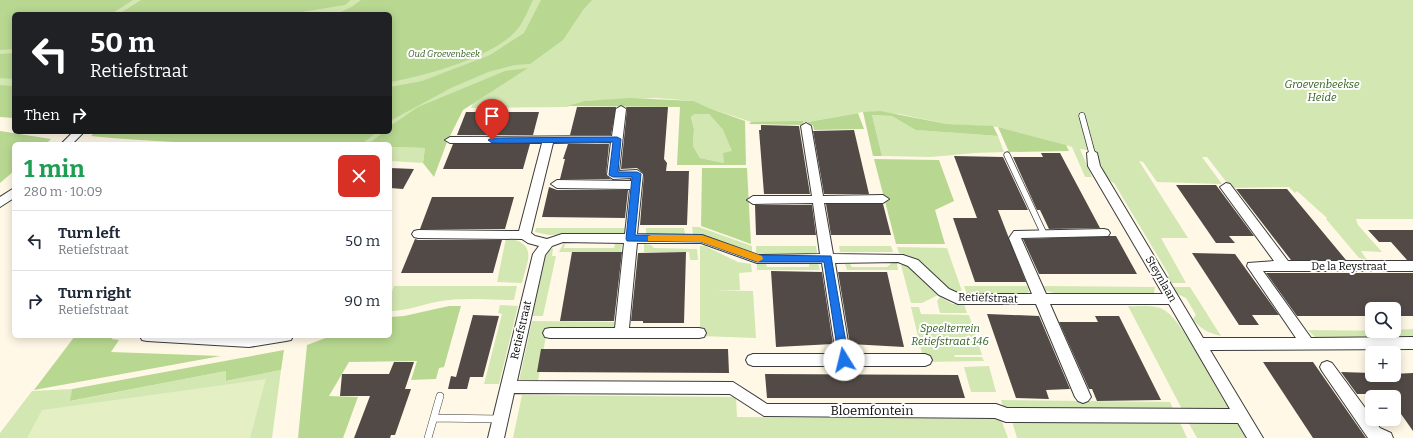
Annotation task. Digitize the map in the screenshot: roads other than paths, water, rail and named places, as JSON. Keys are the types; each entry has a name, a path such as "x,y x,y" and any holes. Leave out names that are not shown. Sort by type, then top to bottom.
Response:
{"street":[{"path":"621,109 613,175 637,174 622,332"},
{"path":"806,126 844,360"},
{"path":"68,142 77,134"},
{"path":"450,140 617,139"},
{"path":"524,235 548,140"},
{"name":"Steynlaan","path":"1092,153 1094,166 1255,438"},
{"path":"557,184 636,184"},
{"path":"1226,187 1284,266"},
{"path":"0,204 12,194"},
{"path":"753,200 883,199"},
{"path":"1082,397 1015,238 1018,234 1104,233"},
{"name":"Retiefstraat","path":"418,234 524,235 532,240 548,243 562,238 702,239 757,259 898,258 913,263 944,292 958,299 1172,299"},
{"name":"Retiefstraat","path":"496,438 539,254 548,243"},
{"name":"De la Reystraat","path":"1306,342 1253,266 1413,266"},
{"path":"550,333 699,333"},
{"path":"188,338 249,341 271,338"},
{"path":"1199,344 1306,342 1413,343"},
{"path":"753,360 925,360"},
{"path":"1327,367 1374,433 1385,438"},
{"name":"Bloemfontein","path":"508,387 733,388 764,410 996,411 1006,415 1242,416"}],"lane":[{"name":"Steynlaan","path":"1082,115 1092,153"},
{"path":"1007,155 1044,234"},
{"path":"428,438 440,396"},
{"path":"434,418 501,419"}],"park label":[{"name":"Oud Groevenbeek","path":"444,54"},
{"name":"Groevenbeekse Heide","path":"1322,90"},
{"name":"Speelterrein Retiefstraat 146","path":"950,334"}]}
